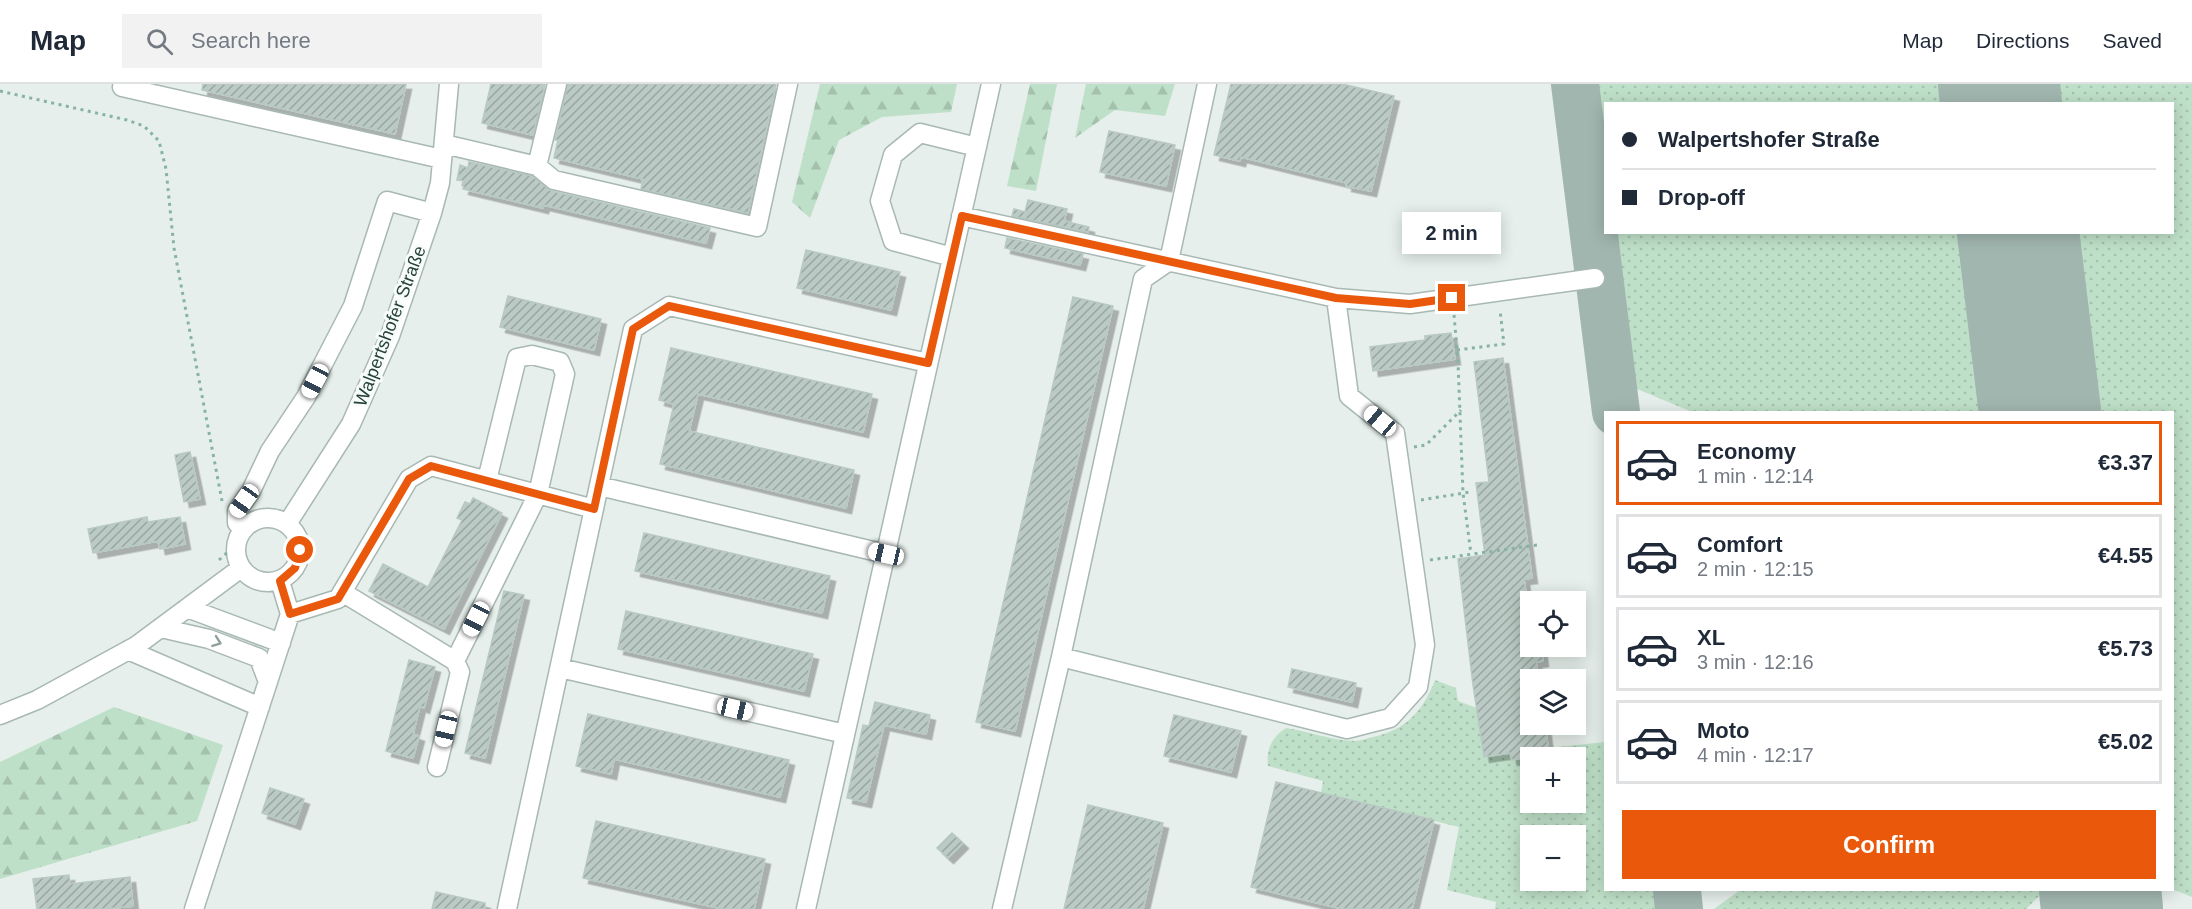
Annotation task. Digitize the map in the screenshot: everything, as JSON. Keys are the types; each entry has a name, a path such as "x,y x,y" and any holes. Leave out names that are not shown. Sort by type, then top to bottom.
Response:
{"street":[{"name":"Walpertshofer Straße","path":"287,524 351,424 390,336 440,183 449,84"},
{"path":"537,166 557,84"},
{"path":"118,85 443,152 537,166 554,180 757,226 789,84"},
{"path":"806,909 991,84"},
{"path":"1002,909 1061,657 1143,279 1169,261 1207,84"},
{"path":"952,257 893,241 880,201 893,155 920,133 977,147"},
{"path":"240,527 268,518 287,524 298,540 300,550 295,568 280,581 269,583 248,576 241,568 236,549 240,527 237,511 251,491 270,451 306,397 353,306 387,201 432,213"},
{"path":"962,216 1336,298 1410,304 1594,278"},
{"path":"1061,657 1347,729 1390,718 1418,687 1425,645 1395,433 1349,396 1336,298"},
{"path":"507,909 633,329 669,306 928,363"},
{"path":"455,661 538,494 565,374 560,362 532,355 517,358 487,480"},
{"path":"290,614 338,599 409,479 431,466 594,509"},
{"path":"599,486 886,554"},
{"path":"0,715 37,700 128,650 241,568"},
{"path":"194,909 290,614 280,581"},
{"path":"342,592 455,661 459,672 437,767"},
{"path":"187,608 281,643"},
{"path":"160,628 208,639 259,658 268,682"},
{"path":"128,650 260,707"},
{"path":"560,668 845,734"}],"path":[{"path":"0,91 126,120 144,126 159,141 166,170 174,248 222,503 240,527 229,551 212,567"},
{"path":"1457,350 1504,344 1498,291"},
{"path":"1452,298 1461,410 1462,493 1471,554"},
{"path":"1397,449 1426,445 1461,410"},
{"path":"1405,502 1470,492"},
{"path":"1413,562 1537,545"}],"green space":[{"path":"820,84 957,84 951,112 882,117 839,140 810,218 792,202"},
{"path":"1030,84 1057,84 1036,191 1007,186"},
{"path":"1086,84 1175,84 1165,116 1115,110 1075,138"},
{"path":"1598,84 1955,84 1958,102 1604,102 1604,172 1595,99"},
{"path":"2045,84 2192,84 2192,897 2174,890 2174,411 2085,411 2063,234 2174,234 2174,102 2047,102"},
{"path":"1612,234 1974,234 1997,411 1690,411 1630,386"},
{"path":"1435,680 1456,688 1458,701 1477,708 1485,757 1510,753 1512,760 1520,759 1520,813 1586,813 1586,747 1558,747 1604,742 1604,891 1659,891 1661,909 1495,909 1496,902 1447,890 1459,827 1321,793 1323,781 1268,766 1271,744 1286,728 1355,741 1395,730 1419,710"},
{"path":"114,707 223,745 197,821 0,879 0,762"},
{"path":"1739,891 2042,891 2026,909 1714,909"}],"building":[{"path":"203,84 406,84 395,134 202,90"},
{"path":"491,84 545,84 533,135 482,123"},
{"path":"568,84 776,84 748,213 641,189 643,179 554,158 558,140 555,140"},
{"path":"1231,84 1342,84 1394,96 1371,191 1241,157 1240,161 1214,155"},
{"path":"1109,131 1175,145 1166,186 1100,172"},
{"path":"469,162 532,176 551,191 710,228 706,243 544,205 543,208 463,189 465,181 457,180 460,165 468,168"},
{"path":"1028,200 1067,209 1064,221 1089,227 1088,232 1012,216 1014,209 1025,212"},
{"path":"1007,238 1083,254 1080,265 1005,248"},
{"path":"806,250 900,272 891,310 797,288"},
{"path":"508,296 601,319 594,350 500,327"},
{"path":"1073,297 1113,306 1015,731 976,722"},
{"path":"1451,333 1455,359 1373,371 1370,347 1425,340 1425,336"},
{"path":"671,348 872,394 863,432 698,394 689,431 854,470 846,508 660,464 674,404 659,400"},
{"path":"1503,358 1532,578 1524,579 1526,591 1520,591 1520,657 1542,657 1543,661 1536,662 1537,669 1520,669 1520,735 1546,735 1548,747 1520,747 1520,759 1512,760 1510,753 1484,757 1458,559 1485,555 1476,483 1489,482 1474,362"},
{"path":"190,452 200,499 184,502 175,455"},
{"path":"473,498 502,513 444,629 369,591 383,564 428,587 462,520 457,518 465,502 470,504"},
{"path":"147,517 148,522 180,517 185,544 160,549 158,541 93,553 88,529"},
{"path":"644,533 830,576 822,613 635,571"},
{"path":"504,591 524,595 485,758 465,753"},
{"path":"626,611 813,654 804,691 618,649"},
{"path":"409,660 435,667 424,708 420,706 413,734 419,736 413,758 386,751"},
{"path":"1292,669 1356,683 1352,702 1288,687"},
{"path":"875,702 930,715 926,734 884,725 866,802 847,798 863,725 869,726"},
{"path":"588,714 789,760 780,797 614,759 611,774 576,766"},
{"path":"1174,715 1241,731 1231,772 1164,756"},
{"path":"1276,782 1434,820 1412,909 1343,909 1251,887"},
{"path":"270,788 304,799 295,824 262,813"},
{"path":"1088,805 1163,823 1143,909 1064,909"},
{"path":"596,821 765,859 754,909 723,909 583,878"},
{"path":"952,833 963,843 948,858 937,848"},
{"path":"69,875 70,884 130,877 133,906 104,909 37,909 33,879"},
{"path":"436,892 485,903 485,909 432,909"}],"taxiway":[{"path":"1575,84 1616,411"},
{"path":"1677,891 1679,909"},
{"path":"2108,891 2125,909"}],"runway":[{"path":"1999,84 2001,102"},
{"path":"2018,234 2040,411"},
{"path":"2100,891 2102,909"}],"route":[{"path":"300,550 295,568 280,581 290,614 338,599 409,479 431,466 594,509 633,329 669,306 928,363 962,216 1336,298 1410,304 1452,298"}]}
